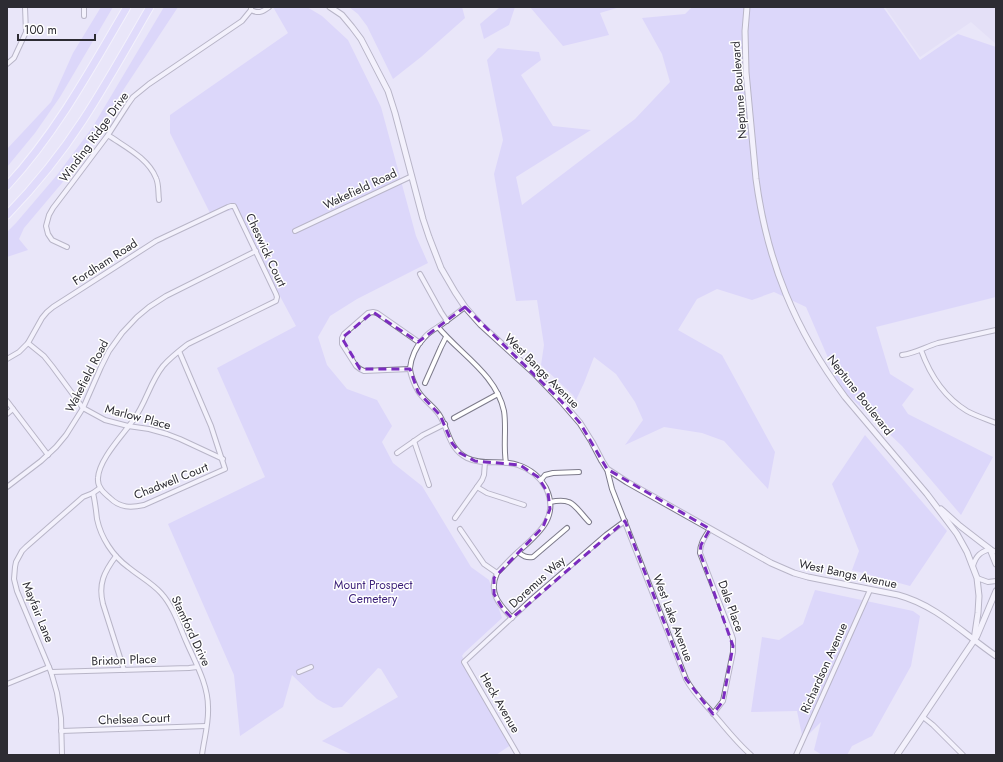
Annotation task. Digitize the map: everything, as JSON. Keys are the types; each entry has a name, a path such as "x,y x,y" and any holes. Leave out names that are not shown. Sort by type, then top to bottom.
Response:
{"highway":[{"path":"7,186 61,117 127,7"},
{"path":"7,215 42,176 79,126 150,7"}],"street":[{"path":"7,64 14,58 26,32 25,7"},
{"path":"84,7 84,16"},
{"path":"251,8 259,12 269,7"},
{"name":"West Bangs Avenue","path":"330,7 342,15 361,39 388,91 423,219 433,248 455,292 465,307 481,324 534,374 561,401 580,423 607,469 627,482 771,563 794,573 908,598 921,604 939,614 996,656"},
{"name":"Neptune Boulevard","path":"747,7 745,31 746,72 756,179 765,229 789,304 818,358 833,380 933,502 961,541 968,552 977,578 979,605 974,640 897,755"},
{"name":"Winding Ridge Drive","path":"67,247 52,240 48,234 46,226 49,215 108,135 128,104 143,88 242,21 251,8"},
{"path":"108,135 140,156 146,163 157,179 159,200"},
{"name":"Wakefield Road","path":"295,231 412,176"},
{"name":"Fordham Road","path":"7,359 19,352 28,343 42,318 52,307 156,241 230,206 234,206"},
{"name":"Cheswick Court","path":"179,351 194,341 276,301 276,294 234,206"},
{"name":"Wakefield Road","path":"7,488 36,466 66,435 83,408 109,351 122,332 138,316 166,296 256,251"},
{"path":"420,274 447,321"},
{"path":"465,307 430,332 420,343 416,349 410,369 418,392 423,399 438,413 445,424 455,449 468,459 475,461 513,463 520,465 534,473 546,488 550,502 550,509 545,524 536,535 497,573 493,583 494,594 503,609 512,618"},
{"path":"410,369 360,369 356,366 342,344 342,338 344,334 368,313 373,312 377,313 420,343"},
{"path":"438,327 446,337 482,372 498,394 504,414 506,463"},
{"path":"902,355 910,354 938,343 996,330"},
{"path":"425,383 446,337"},
{"name":"Marlow Place","path":"28,343 44,356 83,408 105,420 167,434 223,460"},
{"path":"921,350 933,376 958,405 996,424"},
{"path":"100,488 98,478 103,460 139,411 159,372 179,351"},
{"name":"Chadwell Court","path":"100,488 112,501 126,507 135,507 144,505 225,469 211,426 179,351"},
{"path":"454,418 498,394"},
{"path":"7,401 48,455"},
{"path":"7,414 13,409"},
{"path":"397,453 429,431 445,424"},
{"path":"414,441 429,485"},
{"path":"455,518 482,480 485,462"},
{"name":"West Lake Avenue","path":"607,469 612,489 686,679 692,689 713,714 751,755"},
{"path":"541,480 545,475 553,473 579,472"},
{"path":"477,487 487,493 524,505"},
{"name":"Mayfair Lane","path":"62,755 59,704 52,672 17,591 14,579 15,567 19,557 26,547 83,497 100,488"},
{"name":"Stamford Drive","path":"93,492 100,527 105,540 116,556 126,566 155,588 166,600 174,612 198,667 204,683 208,707 202,755"},
{"path":"550,502 560,500 568,501 589,522"},
{"path":"933,502 982,544 996,552"},
{"name":"Doremus Way","path":"464,662 532,599 606,535 625,521"},
{"path":"518,552 528,558 533,557 566,528"},
{"path":"460,529 484,564 497,573"},
{"name":"Dale Place","path":"710,529 703,539 700,553 731,633 733,646 722,701 713,714"},
{"path":"990,549 996,564"},
{"path":"973,566 979,553 990,549"},
{"path":"116,556 104,575 101,594 124,670"},
{"path":"977,578 988,582 996,581"},
{"name":"Richardson Avenue","path":"796,755 870,590"},
{"path":"974,640 996,591"},
{"name":"Heck Avenue","path":"464,662 518,755"},
{"path":"7,684 49,667"},
{"name":"Brixton Place","path":"52,672 198,667"},
{"path":"299,672 311,668"},
{"path":"923,717 963,755"},
{"name":"Chelsea Court","path":"61,731 206,726"}],"highlighted area":[{"path":"465,307 561,401 580,423 607,469 710,529 701,545 700,553 733,646 723,701 713,714 686,679 625,521 512,618 503,609 494,594 494,578 543,527 550,509 548,493 538,477 520,465 475,461 460,453 452,443 440,415 418,392 410,369 360,369 342,338 373,312 418,342"}],"shaded area":[{"path":"885,7 996,7 996,44 971,22 920,57"}],"green space":[{"path":"101,7 113,7 60,97 35,133 7,167 7,149 51,102 73,53"},
{"path":"164,7 178,7 62,183 24,228 19,239 28,250 7,257 7,232 57,175 92,128"},
{"name":"Mount Prospect Cemetery","path":"273,7 307,7 322,16 348,40 381,107 416,236 428,263 357,299 330,316 318,337 327,365 347,389 377,400 392,426 382,442 393,463 422,486 471,567 489,580 502,618 462,656 512,744 496,755 353,755 322,741 398,697 381,669 378,668 342,707 333,708 317,699 292,675 283,707 240,736 234,675 168,524 265,477 217,368 296,326 259,257 236,209 211,215 170,133 170,115 288,33"},
{"path":"349,7 462,7 465,18 421,57 393,79 367,26 358,14"},
{"path":"500,7 515,7 509,25 484,39 480,24"},
{"path":"530,7 620,7 600,13 609,35 563,46"},
{"path":"692,7 883,7 920,60 958,34 996,47 996,297 876,327 890,374 914,389 902,405 908,414 993,457 961,515 902,446 829,377 835,374 806,307 774,292 752,300 717,289 697,299 678,330 722,355 775,452 768,489 724,441 702,433 664,427 625,445 643,420 635,402 616,374 594,357 576,400 573,395 541,365 544,345 537,300 516,301 494,174 503,140 487,60 498,48 539,52 541,60 521,75 553,126 591,130 516,177 522,205 635,119 670,82 662,54 642,18 685,14"},
{"path":"865,435 947,531 910,586 852,570 859,551 832,484"},
{"path":"815,590 913,611 920,616 911,666 872,736 852,746 847,755 822,755 814,750 821,722 803,740 797,711 751,712 762,637 779,640 803,624"}]}
